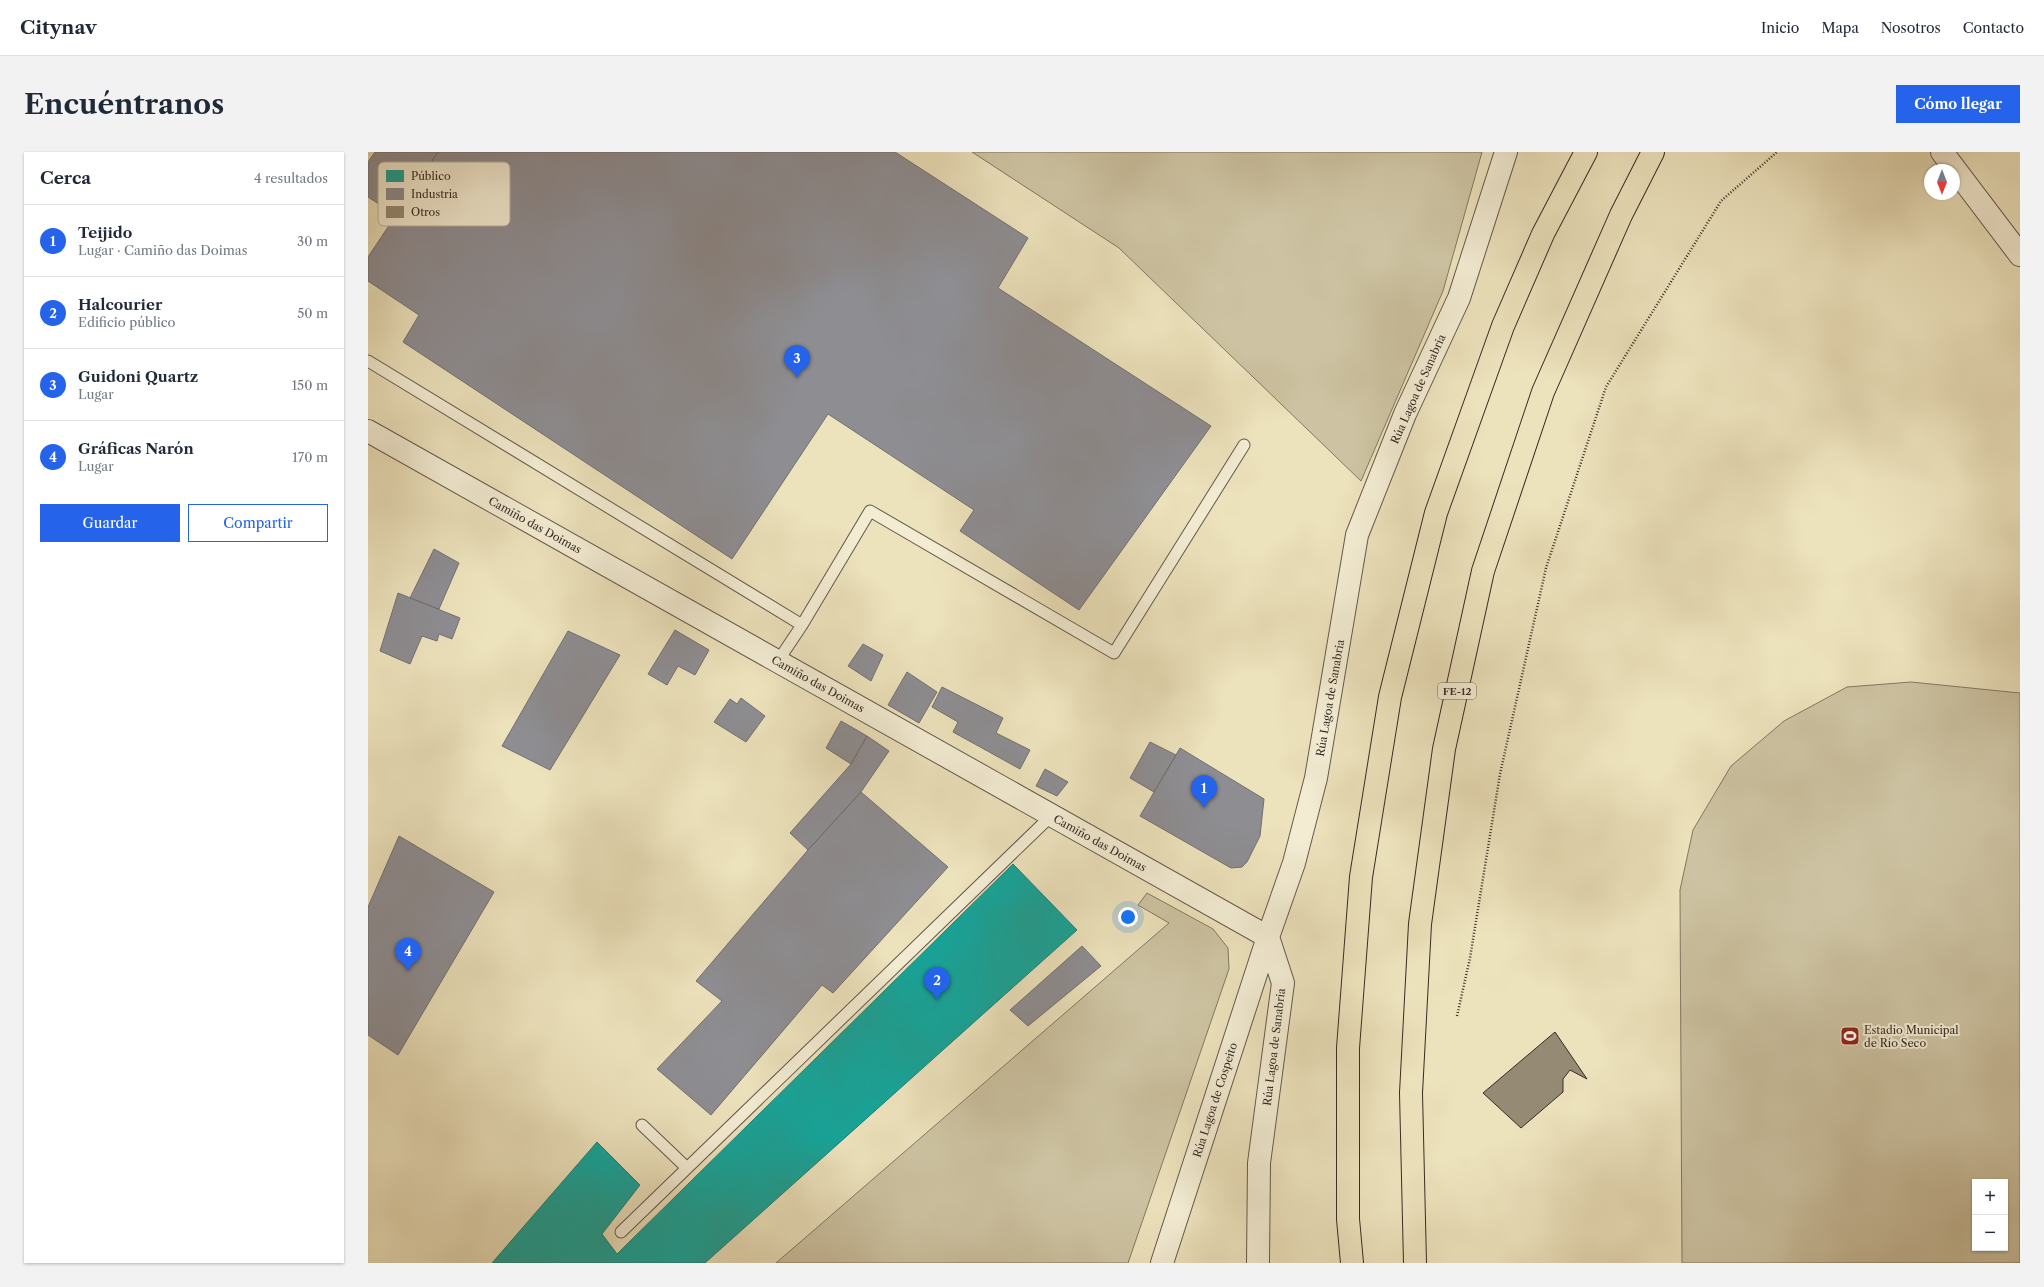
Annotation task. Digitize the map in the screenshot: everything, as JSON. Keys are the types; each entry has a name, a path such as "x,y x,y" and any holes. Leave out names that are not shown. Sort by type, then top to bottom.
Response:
{"highway":[{"path":"1352,1263 1348,1219 1348,1048 1361,876 1390,697 1436,513 1500,334 1543,234 1586,152"},
{"name":"FE-12","path":"1415,1263 1411,1093 1419,939 1444,749 1483,571 1543,392 1621,215 1653,152"}],"street":[{"name":"Rúa Lagoa de Sanabria","path":"1258,1263 1259,1163 1282,983 1268,937 1294,864 1316,778 1357,535 1405,414 1459,298 1506,152"},
{"path":"1942,152 2020,255"},
{"name":"Camiño das Doimas","path":"368,431 1268,937"},
{"name":"Rúa Lagoa de Cospeito","path":"1162,1263 1268,937"}],"lane":[{"path":"368,361 802,625"},
{"path":"778,661 802,625 870,511 1114,653 1244,445"},
{"path":"621,1232 1052,816"},
{"path":"642,1125 687,1168"}],"path":[{"path":"1457,1016 1470,958 1500,774 1546,568 1606,387 1721,201 1777,152"}],"shaded area":[{"path":"972,152 1482,152 1443,291 1361,481 1119,248"},
{"name":"Estadio Municipal de Río Seco","path":"1911,682 2020,693 2020,1263 1682,1263 1680,890 1693,830 1731,766 1784,721 1847,687"},
{"path":"1147,893 1213,929 1228,948 1229,969 1128,1263 776,1263 1169,923 1138,905"}],"building: Público":[{"path":"1013,864 1077,930 705,1263 492,1263 597,1142 640,1185 602,1234 617,1254"}],"building: Industria":[{"path":"375,152 438,152 431,162 378,162 378,203 368,197 368,162"},
{"path":"438,152 895,152 1028,238 998,288 1211,426 1079,610 960,531 974,510 828,414 732,559 403,342 419,315 368,281 368,257 389,226 510,226 510,162 431,162"},
{"path":"434,549 459,563 439,609 410,598"},
{"path":"398,593 460,618 452,639 439,634 437,641 422,636 410,664 380,651"},
{"path":"675,630 709,650 695,675 678,666 667,685 648,674"},
{"path":"568,631 620,655 550,770 502,746"},
{"path":"863,644 883,655 871,681 848,666"},
{"path":"907,672 937,692 919,723 888,705"},
{"path":"942,687 1003,718 996,733 1030,750 1020,769 953,732 958,722 932,707"},
{"path":"741,698 765,716 746,742 714,722 730,699 737,704"},
{"path":"841,721 867,736 851,764 826,748"},
{"path":"867,736 889,751 861,792 808,850 790,833 851,764"},
{"path":"1150,742 1176,755 1154,792 1130,778"},
{"path":"1180,748 1264,799 1260,836 1247,862 1242,867 1231,868 1140,816"},
{"path":"1045,769 1068,782 1057,796 1036,786"},
{"path":"861,792 948,867 833,993 822,985 711,1115 657,1069 722,1001 696,981 808,850"},
{"path":"399,836 494,892 398,1055 368,1035 368,907"},
{"path":"1082,946 1101,966 1028,1026 1010,1010"}],"building: Otros":[{"path":"1555,1032 1587,1079 1570,1070 1563,1079 1563,1092 1521,1128 1483,1093"}],"place":[{"name":"Guidoni Quartz","path":"797,378"},
{"name":"Teijido","path":"1204,808"},
{"name":"Gráficas Narón","path":"408,971"},
{"name":"Halcourier","path":"937,1000"},
{"name":"Estadio Municipal de Río Seco","path":"1850,1036"}]}
